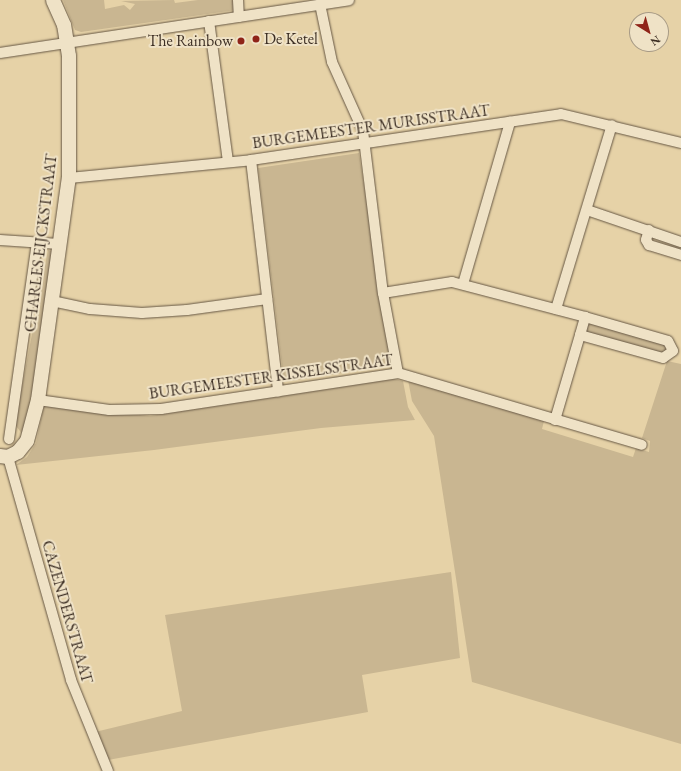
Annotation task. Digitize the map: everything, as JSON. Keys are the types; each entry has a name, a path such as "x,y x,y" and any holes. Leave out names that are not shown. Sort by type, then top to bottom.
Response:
{"street":[{"name":"CHARLES EIJCKSTRAAT","path":"2,459 18,452 27,440 38,400 69,178 67,44 64,25 53,0"},
{"path":"238,0 239,17"},
{"path":"0,53 349,0"},
{"path":"320,4 332,62 363,131 383,293 398,373"},
{"path":"209,21 228,162"},
{"name":"BURGEMEESTER MURISSTRAAT","path":"69,178 251,160 561,114 679,139"},
{"path":"463,284 510,122"},
{"path":"556,309 612,125"},
{"path":"251,160 278,390"},
{"path":"587,210 681,242"},
{"path":"649,230 646,240 649,244 681,255"},
{"path":"0,240 59,244"},
{"path":"9,439 37,243"},
{"path":"383,293 452,282 463,284 668,341 673,351 663,358 580,334"},
{"path":"52,301 90,309 142,313 187,310 267,299"},
{"path":"555,420 585,317"},
{"name":"BURGEMEESTER KISSELSSTRAAT","path":"38,400 132,411 161,409 278,390 398,373 642,445"},
{"name":"CAZENDERSTRAAT","path":"2,459 71,680 108,771"}],"shaded area":[{"path":"63,0 104,0 105,9 124,5 130,10 135,4 121,1 174,0 175,3 198,0 235,0 236,10 81,32 75,30"},
{"path":"359,153 392,363 389,366 284,382 258,168"},
{"path":"48,250 57,253 24,436 16,426 16,418"},
{"path":"588,322 668,344 666,355 585,332"},
{"path":"667,361 681,364 681,744 472,682 434,436 412,401 408,380 544,421 542,429 633,457 636,448 649,452 650,441 642,438"},
{"path":"394,379 403,381 408,407 415,420 321,428 154,450 16,465 27,457 36,443 44,405 150,416"},
{"path":"451,572 460,658 362,675 368,712 108,760 95,732 182,711 165,615"}],"place":[{"name":"De Ketel","path":"256,39"},
{"name":"The Rainbow","path":"241,41"}]}
